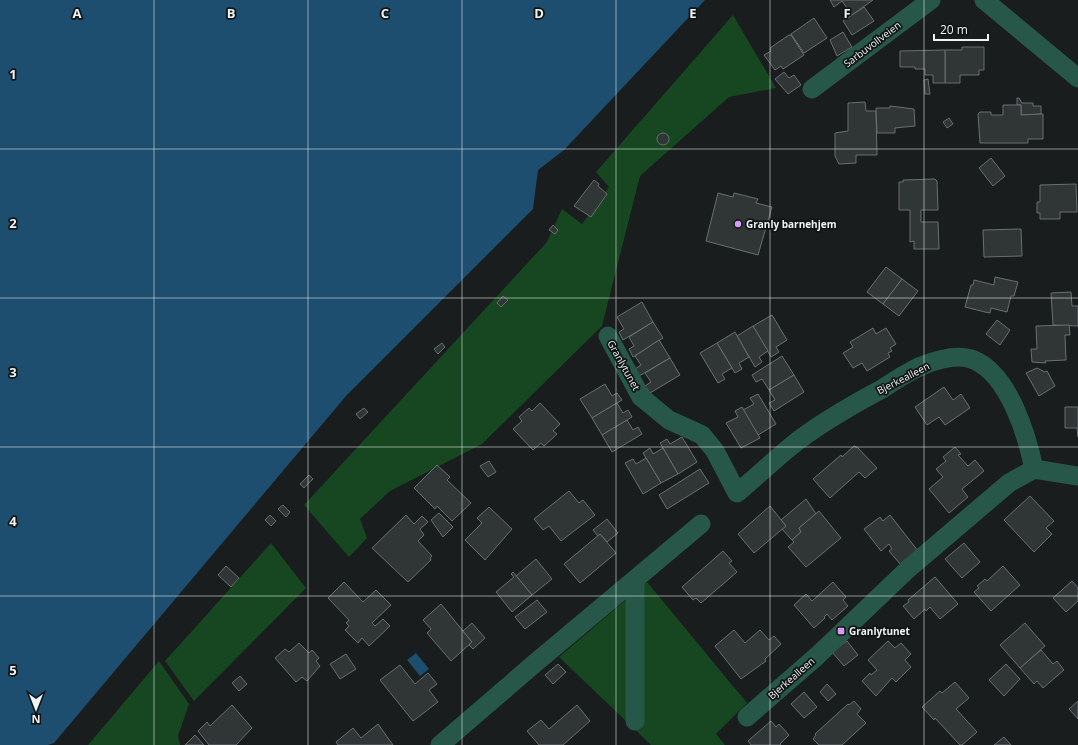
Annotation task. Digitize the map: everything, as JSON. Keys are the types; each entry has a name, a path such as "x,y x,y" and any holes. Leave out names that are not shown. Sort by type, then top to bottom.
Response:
{"street":[{"name":"Sarbuvollveien","path":"812,89 931,0"},
{"path":"984,0 1078,78"},
{"name":"Granlytunet","path":"608,336 641,396 669,420 702,435 715,451 737,493"},
{"name":"Bjerkealleen","path":"737,493 790,447 839,413 920,367 942,359 964,358 974,360 985,367 1000,382 1013,404 1031,453 1034,468 1009,483 908,569 817,656 747,717"},
{"path":"1034,468 1078,476"},
{"path":"440,745 701,524"},
{"path":"635,580 635,720"}],"green space":[{"path":"733,15 776,88 729,97 640,176 602,326 482,444 390,491 360,519 367,538 349,557 304,505 547,242 562,209 582,224 609,187 596,172"},
{"path":"271,543 306,588 194,701 165,661"},
{"path":"647,582 747,703 716,734 725,745 651,745 559,657"},
{"path":"159,661 189,704 178,736 180,745 88,745"}],"water":[{"path":"0,0 705,0 564,150 538,170 533,209 346,396 54,743 48,745 0,745"},
{"path":"416,653 429,669 420,676 407,660"}],"building":[{"path":"830,0 873,0 852,15 842,1 834,7"},
{"path":"864,7 874,21 852,35 843,21"},
{"path":"814,18 827,38 804,53 791,34"},
{"path":"843,32 852,47 837,56 830,40"},
{"path":"791,35 804,55 783,69 781,66 775,70 764,55 771,51 770,48"},
{"path":"962,47 984,47 984,70 979,70 979,75 960,75 960,83 945,83 945,50 962,50"},
{"path":"945,50 945,83 933,83 933,75 925,75 925,69 900,67 900,51"},
{"path":"784,72 789,78 794,75 801,85 788,94 775,79"},
{"path":"928,79 930,94 925,94 924,80"},
{"path":"1017,98 1019,98 1022,103 1033,103 1033,106 1041,106 1041,114 1021,115 1021,105 1017,105"},
{"path":"865,102 866,111 876,111 877,155 856,155 856,163 839,164 835,156 835,133 848,131 848,103"},
{"path":"1003,105 1021,105 1021,115 1043,114 1043,139 1028,139 1028,143 980,143 978,114 980,112 991,112 991,115 1003,115"},
{"path":"890,106 914,109 915,126 895,128 895,133 877,133 876,108 890,108"},
{"path":"949,118 953,124 947,128 943,122"},
{"path":"661,133 665,133 669,139 665,145 661,145 657,141 657,137"},
{"path":"991,158 1005,176 993,186 979,168"},
{"path":"935,179 937,181 938,210 921,210 921,222 938,222 939,249 914,249 914,241 910,242 910,210 899,210 899,182 903,182 903,180"},
{"path":"594,180 607,194 591,217 574,206"},
{"path":"1076,184 1077,212 1060,212 1060,219 1040,219 1040,213 1037,213 1037,202 1040,202 1040,185"},
{"name":"Granly barnehjem","path":"718,193 733,197 734,193 758,199 756,203 772,207 758,255 706,241"},
{"path":"553,225 558,230 555,234 549,230"},
{"path":"1021,229 1022,256 984,257 983,230"},
{"path":"886,267 902,279 883,304 867,292"},
{"path":"995,277 1018,282 1014,296 1011,296 1007,312 991,308 990,313 965,307 971,285 973,285 974,280 994,285"},
{"path":"902,279 918,291 899,316 883,304"},
{"path":"1071,292 1072,306 1078,306 1078,326 1053,325 1051,293"},
{"path":"503,296 508,300 501,307 497,303"},
{"path":"642,302 653,322 623,340 619,332 624,329 617,317"},
{"path":"772,315 787,340 776,347 779,352 771,357 753,326"},
{"path":"997,320 1010,330 1000,345 986,334"},
{"path":"653,322 663,338 633,357 629,349 634,346 629,337"},
{"path":"1069,325 1070,335 1065,335 1066,360 1045,361 1046,363 1032,362 1031,349 1037,349 1036,326"},
{"path":"753,326 768,351 759,357 762,362 755,367 737,336"},
{"path":"873,328 876,334 886,328 896,344 890,348 892,351 888,353 890,357 867,371 862,363 853,368 843,353 853,347 850,342"},
{"path":"735,332 749,357 739,363 742,369 735,373 717,343"},
{"path":"659,340 670,358 639,376 635,369 641,365 635,356"},
{"path":"442,343 445,347 438,354 434,349"},
{"path":"717,343 732,368 722,374 725,379 718,383 700,353"},
{"path":"782,356 794,375 769,390 762,379 756,382 752,375"},
{"path":"670,358 680,375 650,393 645,386 651,382 645,373"},
{"path":"1037,368 1045,372 1047,371 1055,386 1039,396 1026,373"},
{"path":"794,375 804,392 774,411 769,403 775,400 769,390"},
{"path":"605,384 612,396 617,393 622,400 592,418 580,399"},
{"path":"944,387 953,400 961,394 970,408 945,425 939,417 927,425 915,407"},
{"path":"758,394 776,424 758,435 743,410 754,404 750,398"},
{"path":"540,403 560,424 553,431 557,434 544,446 541,443 533,450 513,429 522,421 519,417 529,408 532,411"},
{"path":"617,403 623,413 628,410 632,417 602,435 592,418"},
{"path":"742,407 760,438 741,448 726,423 738,417 735,411"},
{"path":"1065,407 1078,407 1078,437 1077,428 1065,428"},
{"path":"364,408 368,412 360,419 356,414"},
{"path":"627,420 633,430 638,427 642,434 612,452 602,435"},
{"path":"682,437 697,462 678,474 660,443 667,439 670,444"},
{"path":"854,446 857,447 877,468 865,478 859,472 830,498 813,479"},
{"path":"955,447 961,454 958,455 968,466 975,460 984,471 962,489 968,497 949,513 929,489 943,477 936,469 946,461 943,457"},
{"path":"650,448 653,454 663,448 678,474 661,483 643,453"},
{"path":"646,458 661,483 643,494 625,463 633,459 636,464"},
{"path":"489,461 496,472 488,477 480,466"},
{"path":"437,465 450,477 447,480 471,503 452,521 437,506 435,509 414,488"},
{"path":"700,469 709,483 667,509 659,495"},
{"path":"309,475 313,479 304,488 300,484"},
{"path":"569,491 579,503 583,500 595,515 561,541 549,526 543,530 534,519"},
{"path":"1030,496 1054,521 1046,528 1052,534 1034,552 1004,520"},
{"path":"806,499 816,514 799,528 801,532 792,540 782,529 786,526 781,520"},
{"path":"283,505 290,512 286,517 278,509"},
{"path":"770,506 786,526 754,553 738,534"},
{"path":"489,507 512,529 485,560 465,540 482,523 477,518"},
{"path":"819,511 841,538 806,567 788,547 794,542 792,540 801,532 799,528"},
{"path":"439,513 453,527 443,537 431,520"},
{"path":"270,515 276,521 271,526 265,520"},
{"path":"406,515 414,524 422,516 428,522 420,529 424,535 418,541 432,556 430,558 431,560 408,582 372,548"},
{"path":"890,515 918,551 901,565 889,551 892,549 889,544 881,551 864,529 880,517 883,521"},
{"path":"607,519 618,533 607,542 600,534 598,536 593,530"},
{"path":"600,534 616,553 580,583 564,564"},
{"path":"964,543 980,562 962,578 945,559"},
{"path":"723,551 732,561 729,563 737,572 701,603 696,598 693,600 682,587"},
{"path":"536,559 552,579 532,595 516,576"},
{"path":"226,566 239,578 231,587 218,575"},
{"path":"1003,566 1020,585 991,611 974,592 979,588 977,586 985,579 987,581"},
{"path":"513,572 532,595 512,612 496,592 514,577 511,574"},
{"path":"935,577 958,604 940,619 930,607 926,611 925,609 914,619 903,606"},
{"path":"1072,581 1078,588 1078,601 1066,612 1053,598"},
{"path":"344,582 363,602 376,590 391,605 372,623 375,626 383,619 390,626 369,646 362,638 358,643 345,630 349,626 346,623 349,620 328,598"},
{"path":"833,582 846,597 843,600 848,606 832,620 827,614 824,617 825,618 814,628 794,605 806,594 812,601"},
{"path":"537,600 547,612 525,629 515,617"},
{"path":"441,604 472,642 451,661 427,633 431,629 423,620"},
{"path":"472,623 485,638 473,649 469,645 472,642 463,631"},
{"path":"1025,623 1045,646 1020,668 1000,645"},
{"path":"734,630 745,643 760,630 769,640 774,636 781,644 765,659 766,661 741,679 715,646"},
{"path":"847,641 858,655 844,666 832,652"},
{"path":"888,641 895,648 901,643 911,654 905,660 911,667 896,682 892,678 876,696 862,681 870,673 871,675 877,670 868,660"},
{"path":"299,643 309,653 312,650 319,658 316,661 320,666 307,681 302,677 296,682 275,658 285,649 289,652"},
{"path":"1041,650 1053,664 1057,661 1064,670 1043,688 1037,681 1034,684 1020,668"},
{"path":"346,654 356,669 340,679 330,664"},
{"path":"558,664 566,672 553,684 545,675"},
{"path":"1006,664 1020,679 1004,696 989,680"},
{"path":"400,665 415,684 428,673 437,684 429,690 438,702 413,721 380,680"},
{"path":"240,676 247,684 239,691 232,683"},
{"path":"955,682 969,698 956,709 977,732 962,745 960,745 935,718 934,720 922,707 940,691 942,693"},
{"path":"827,684 836,694 828,701 820,692"},
{"path":"804,692 817,707 804,718 791,704"},
{"path":"854,701 861,709 857,714 866,723 842,745 819,745 813,739 816,735 815,734 848,704 849,705"},
{"path":"1078,701 1078,719 1069,709"},
{"path":"232,705 252,728 236,745 209,745 198,731 207,722 210,726"},
{"path":"577,705 590,721 563,745 539,745 527,731 541,720 549,729"},
{"path":"771,721 776,727 779,724 789,735 780,744 781,745 751,745 748,741"},
{"path":"378,724 393,745 338,745 336,742 353,728 361,738"},
{"path":"195,735 204,745 185,745"},
{"path":"1004,737 1011,745 994,745"}],"place":[{"name":"Granly barnehjem","path":"738,224"},
{"name":"Granlytunet","path":"841,631"}]}
